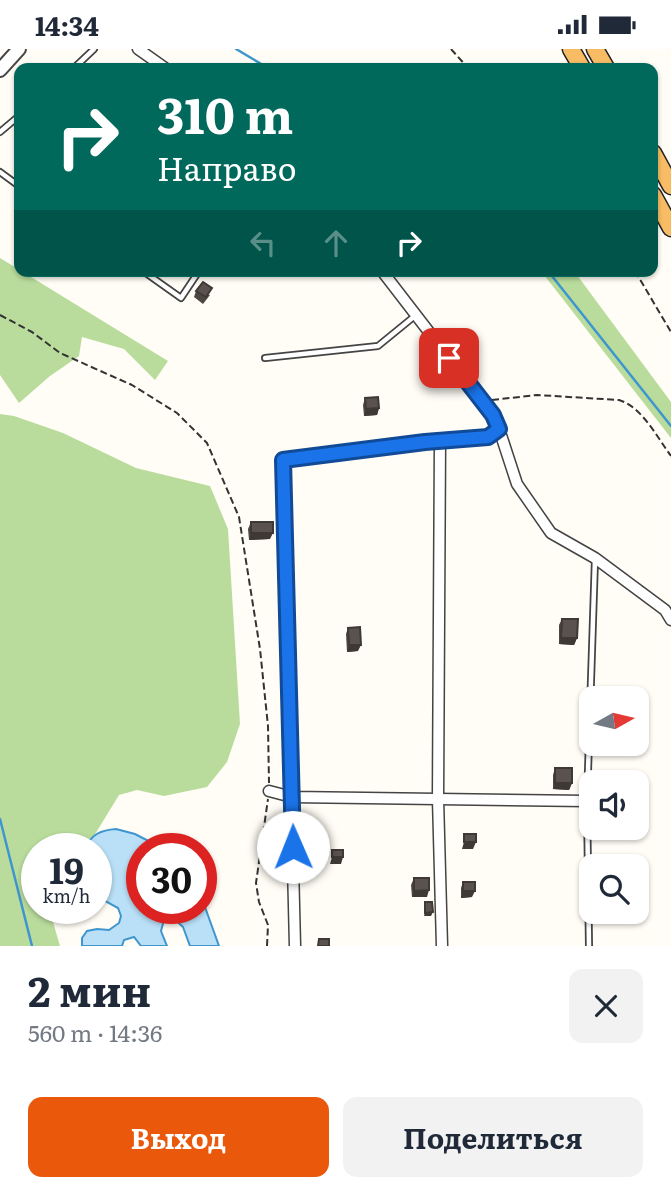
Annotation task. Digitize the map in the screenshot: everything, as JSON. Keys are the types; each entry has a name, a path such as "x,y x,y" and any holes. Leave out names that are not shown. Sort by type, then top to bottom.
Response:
{"highway":[{"path":"658,162 671,186"},
{"path":"658,204 671,228"}],"street":[{"path":"0,70 19,49"},
{"path":"138,49 158,63"},
{"path":"387,277 493,415 517,484 551,533 595,558 665,610 671,620"},
{"path":"295,946 283,460 440,440 488,437 499,429"},
{"path":"440,440 438,799 442,946"},
{"path":"269,791 292,797 579,801"}],"lane":[{"path":"79,63 94,49"},
{"path":"0,132 14,120"},
{"path":"151,277 181,298 195,277"},
{"path":"265,358 378,347 416,315"},
{"path":"588,770 595,558"},
{"path":"588,840 589,946"}],"path":[{"path":"451,49 464,63"},
{"path":"639,277 671,332"},
{"path":"0,315 32,332 60,353 132,386 177,413 207,443 239,517 260,649 268,726 269,791 256,883 259,902 268,925 267,946"},
{"path":"481,401 537,395 619,400 629,403 637,411 671,456"}],"green space":[{"path":"0,258 14,267 14,277 31,277 168,361 155,380 124,349 82,337 79,356 50,376 19,403 0,375"},
{"path":"546,277 578,277 671,402 671,438"},
{"path":"0,414 14,416 63,433 136,468 210,486 228,529 240,724 227,762 207,787 164,796 137,790 119,795 96,833 21,833 21,924 54,924 60,946 0,946"}],"water":[{"path":"116,829 131,833 126,833 126,924 163,924 161,931 167,946 141,946 134,937 124,940 122,946 82,946 82,938 87,931 109,930 119,923 121,916 118,908 112,905 112,833 99,833"},
{"path":"180,924 211,924 219,946 190,946"}],"building":[{"path":"203,282 212,288 206,297 196,291"},
{"path":"378,397 379,408 366,409 365,398"},
{"path":"251,522 273,522 273,533 251,533"},
{"path":"562,619 578,619 577,638 561,638"},
{"path":"360,627 361,645 349,645 348,628"},
{"path":"555,768 572,768 572,783 555,783"},
{"path":"464,834 476,834 476,842 464,842"},
{"path":"332,850 343,850 343,857 332,857"},
{"path":"414,878 429,878 429,890 414,891"},
{"path":"463,882 475,882 475,891 463,891"},
{"path":"425,902 432,902 433,912 425,913"},
{"path":"319,939 329,939 329,946 318,946"}],"waterway":[{"path":"236,49 260,63"},
{"path":"553,277 671,426"},
{"path":"0,819 32,946"}],"route":[{"path":"293,847 283,460 488,437 499,429 493,415 449,358"}]}
